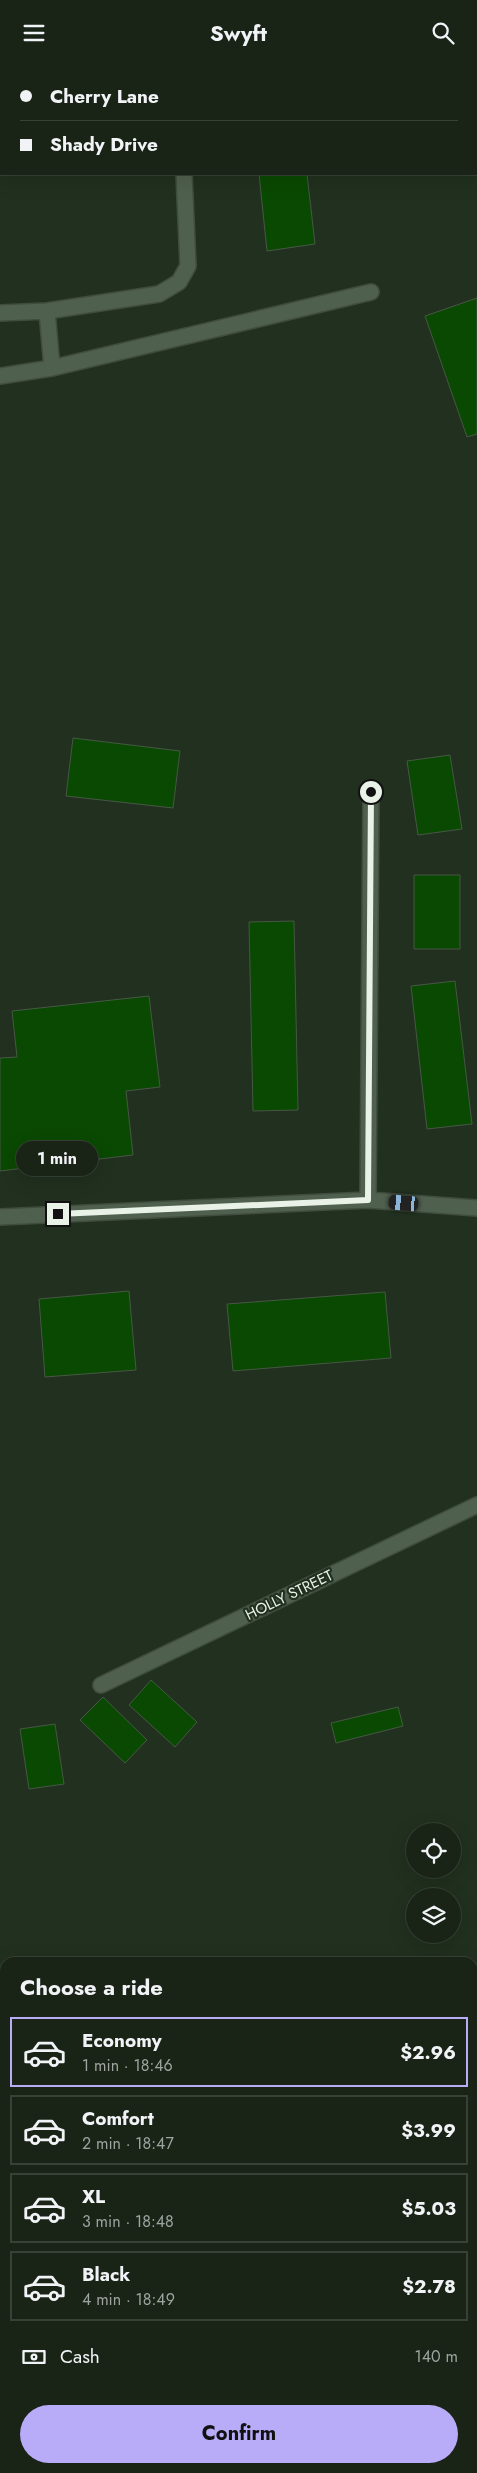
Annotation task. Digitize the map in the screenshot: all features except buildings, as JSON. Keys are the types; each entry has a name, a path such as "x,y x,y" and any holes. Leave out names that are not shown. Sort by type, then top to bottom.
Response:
{"street":[{"path":"0,313 47,311 159,294 178,282 188,265 184,175"},
{"path":"0,376 52,367 371,292"},
{"path":"47,311 52,367"},
{"path":"368,1200 371,792"},
{"path":"0,1217 368,1200 477,1209"},
{"name":"HOLLY STREET","path":"101,1685 477,1505"}],"route":[{"path":"58,1214 368,1200 371,792"}]}
